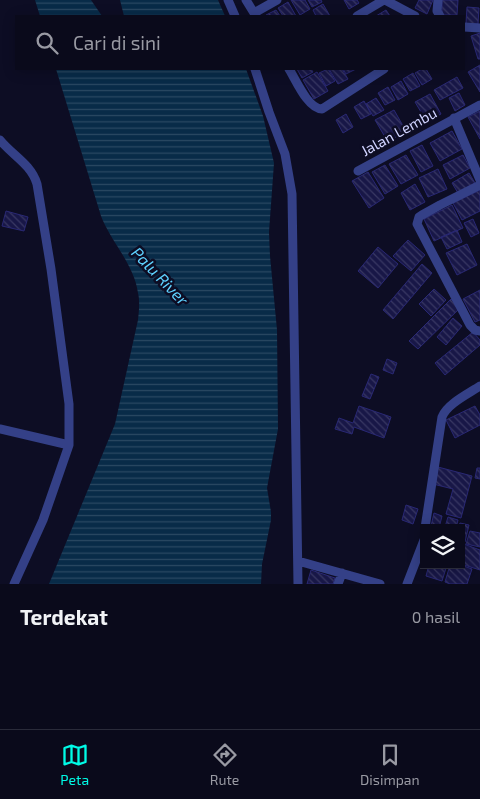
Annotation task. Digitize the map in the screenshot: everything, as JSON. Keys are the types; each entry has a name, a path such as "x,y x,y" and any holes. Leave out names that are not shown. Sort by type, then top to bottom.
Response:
{"street":[{"path":"228,0 235,15"},
{"path":"246,0 255,15 277,0"},
{"path":"359,15 385,0 413,15"},
{"path":"438,0 440,15"},
{"path":"465,27 480,28"},
{"path":"256,70 269,112 285,154 292,194 298,584"},
{"path":"290,70 309,103 322,109 382,70"},
{"name":"Jalan Lembu","path":"358,171 480,104"},
{"name":"Jalan Lembu","path":"454,118 480,180"},
{"path":"0,140 28,167 37,184 69,404 69,445 43,520 14,584"},
{"path":"480,185 440,204 419,217 417,224 470,325 475,330 480,331"},
{"path":"427,524 442,417 450,407 480,386"},
{"path":"0,429 69,445"},
{"path":"407,584 420,550"},
{"path":"298,561 380,584"},
{"path":"338,584 342,573"}],"water":[{"path":"35,0 91,0 101,15 40,15"},
{"path":"120,0 218,0 225,15 124,15"},
{"name":"Palu River","path":"56,70 246,70 263,116 274,163 269,232 277,330 278,429 267,488 271,520 262,564 261,584 49,584 115,424 138,320 139,299 136,282 101,216"}],"building":[{"path":"291,0 305,0 310,9 300,15"},
{"path":"308,0 321,0 322,2 312,7"},
{"path":"344,0 357,0 359,3 349,9"},
{"path":"419,0 433,0 427,14 415,8"},
{"path":"442,0 458,0 457,15 442,15"},
{"path":"288,2 295,15 282,15 278,8"},
{"path":"323,4 329,15 316,15 313,10"},
{"path":"467,7 479,8 478,24 466,24"},
{"path":"276,10 279,15 266,15"},
{"path":"386,10 389,15 378,15"},
{"path":"480,33 480,59 478,59 471,36"},
{"path":"480,65 480,92 468,72"},
{"path":"298,70 312,70 313,72 302,78"},
{"path":"329,70 335,81 326,86 319,73"},
{"path":"330,70 343,70 348,79 338,84"},
{"path":"344,70 354,70 346,74"},
{"path":"420,70 427,70 432,79 422,85 415,73"},
{"path":"317,72 328,91 314,99 303,80"},
{"path":"413,73 420,86 410,91 403,79"},
{"path":"457,77 463,88 440,100 434,90"},
{"path":"401,81 408,94 398,100 391,87"},
{"path":"388,87 395,100 385,105 378,93"},
{"path":"459,93 465,105 455,111 449,98"},
{"path":"430,94 441,114 427,122 415,102"},
{"path":"376,98 384,110 373,116 366,104"},
{"path":"364,101 371,114 361,119 354,107"},
{"path":"394,110 406,131 388,142 375,120"},
{"path":"480,111 480,139 468,117"},
{"path":"346,114 353,127 343,133 336,120"},
{"path":"452,131 462,149 440,161 430,143"},
{"path":"422,145 433,166 421,172 410,151"},
{"path":"406,155 418,175 401,184 389,164"},
{"path":"463,155 470,168 450,179 443,165"},
{"path":"385,165 398,186 385,194 372,172"},
{"path":"438,169 447,189 428,197 419,178"},
{"path":"368,172 384,198 369,208 352,181"},
{"path":"469,173 475,183 458,193 452,183"},
{"path":"415,184 425,202 410,210 401,193"},
{"path":"480,190 480,211 462,220 453,203"},
{"path":"452,205 463,228 434,241 424,219"},
{"path":"6,211 28,217 24,231 2,226"},
{"path":"473,219 479,233 471,237 464,223"},
{"path":"457,230 462,242 447,249 441,237"},
{"path":"408,240 425,255 411,271 393,256"},
{"path":"467,244 477,265 457,275 446,253"},
{"path":"378,247 398,264 378,288 358,271"},
{"path":"422,264 432,273 393,319 383,310"},
{"path":"434,289 446,300 431,316 419,304"},
{"path":"480,290 480,320 475,322 463,299"},
{"path":"451,299 460,308 418,349 409,341"},
{"path":"453,318 462,326 446,345 437,337"},
{"path":"473,332 480,340 480,345 445,375 435,363"},
{"path":"387,359 397,363 393,374 383,370"},
{"path":"371,374 379,377 370,399 362,396"},
{"path":"359,406 391,417 384,438 354,427 352,434 335,429 339,418 353,423"},
{"path":"475,406 480,415 480,425 455,438 446,420"},
{"path":"438,467 472,476 461,518 446,514 453,489 433,484"},
{"path":"477,468 480,468 480,479 475,478"},
{"path":"406,505 418,509 413,524 402,520"},
{"path":"434,513 442,516 440,524 431,524"},
{"path":"448,517 458,520 457,524 446,524"},
{"path":"465,524 469,525 465,542"},
{"path":"470,531 480,533 480,547 466,544"},
{"path":"465,544 480,550 480,570 465,565"},
{"path":"465,566 472,569 467,584 450,584 445,582 449,569 465,569"},
{"path":"428,569 446,569 442,581 426,576"},
{"path":"311,570 335,578 333,584 307,584"}]}
